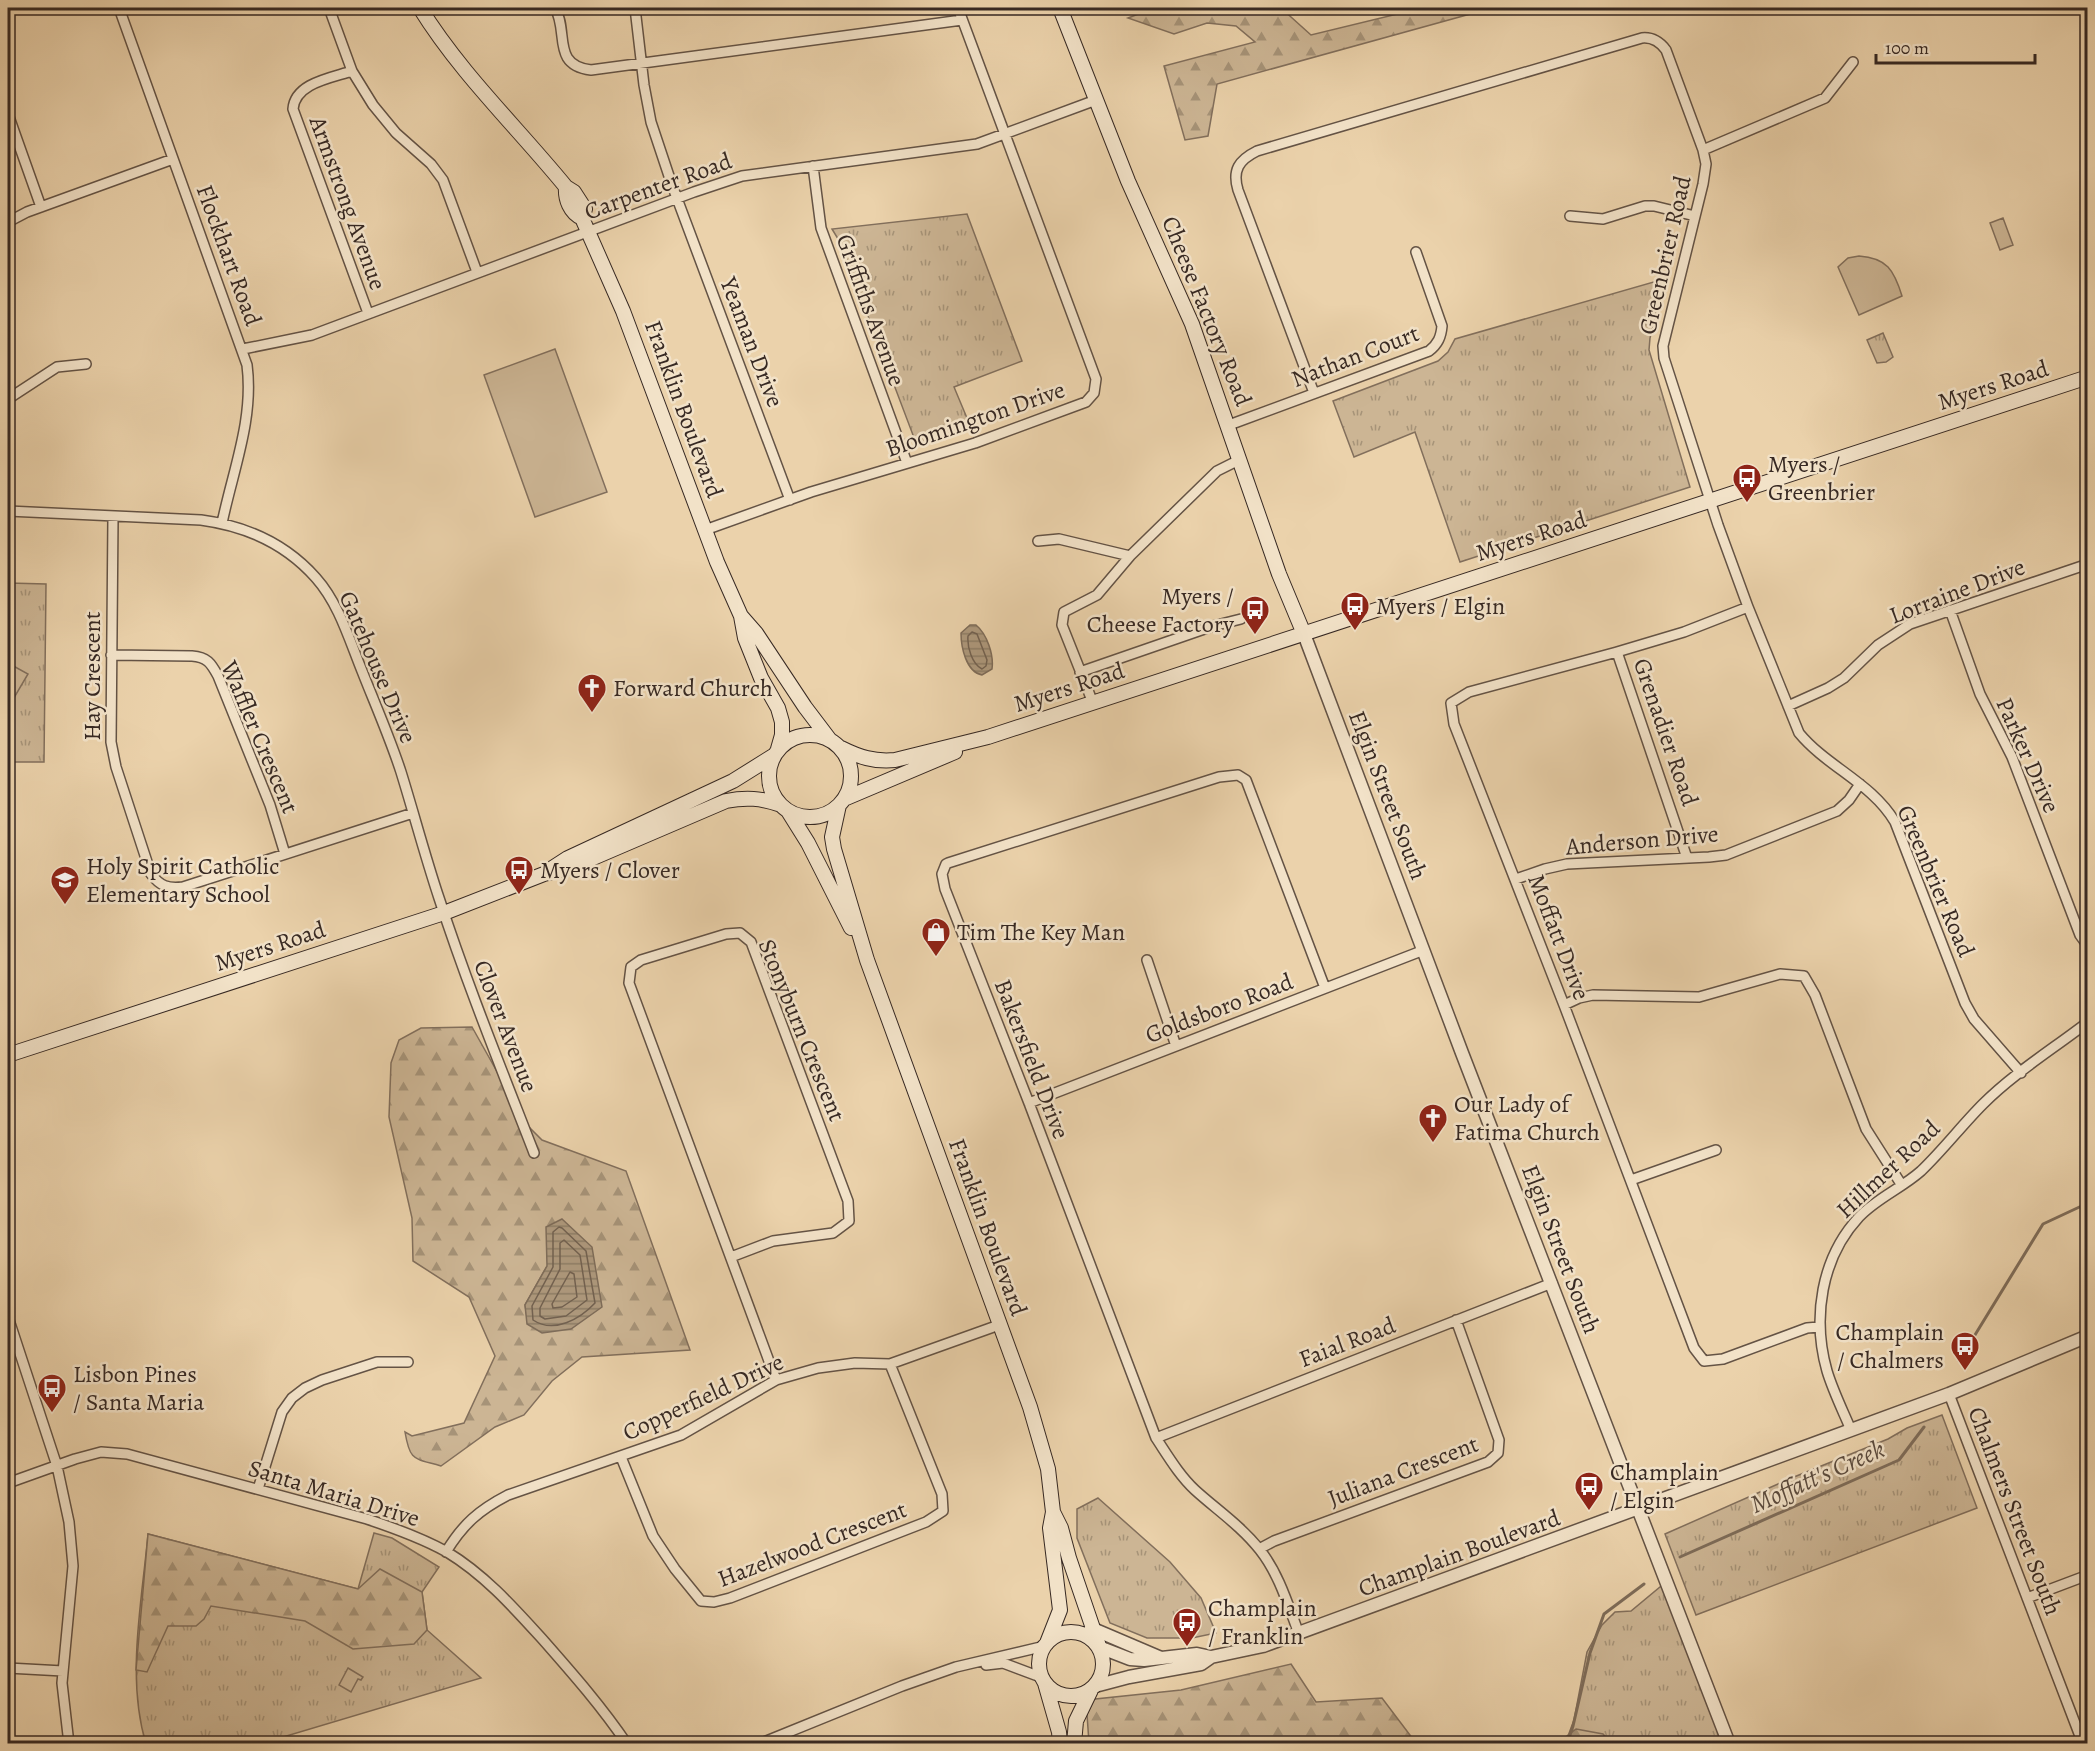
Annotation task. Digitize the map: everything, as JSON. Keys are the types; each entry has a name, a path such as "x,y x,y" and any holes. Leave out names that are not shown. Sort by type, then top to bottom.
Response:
{"main road":[{"name":"Franklin Boulevard","path":"420,8 468,75 566,187 565,198 575,216 582,218 623,311 705,530 741,616 745,638 783,722 782,735 776,753"},
{"name":"Cheese Factory Road","path":"1060,8 1128,181 1192,324 1279,574 1304,634"},
{"name":"Myers Road","path":"836,744 859,757 879,761 895,760 988,737 2088,377"},
{"name":"Franklin Boulevard","path":"741,616 756,633 805,707 836,744"},
{"path":"802,735 817,735 836,744 851,768 849,789 841,802 828,813 814,817 801,816 784,808 773,795 769,782 769,769 776,753 789,740 802,735"},
{"name":"Myers Road","path":"841,802 988,737"},
{"name":"Myers Road","path":"544,874 568,858 733,782 776,753"},
{"name":"Myers Road","path":"8,1055 444,913 544,874 572,867 726,801 748,798 765,799 784,808"},
{"name":"Franklin Boulevard","path":"841,802 832,837 867,960 1039,1432 1048,1469 1053,1512 1050,1528 1060,1610 1046,1644"},
{"name":"Franklin Boulevard","path":"784,808 808,843 867,960"},
{"name":"Franklin Boulevard","path":"1053,1512 1061,1528 1099,1647"},
{"path":"1060,1743 1039,1662 1046,1644 1054,1636 1074,1631 1092,1639 1099,1647 1104,1665 1102,1675 1076,1721 1074,1743"},
{"path":"1044,1681 1053,1690 1062,1694 1082,1694 1093,1688"}],"street":[{"name":"Flockhart Road","path":"119,8 243,349 249,380 248,417 222,523"},
{"path":"329,8 352,71 373,105 389,126 431,164 443,180 477,273"},
{"path":"555,8 559,15 565,56 573,65 591,70 962,20"},
{"name":"Yeaman Drive","path":"635,8 651,123 790,500"},
{"name":"Bloomington Drive","path":"705,530 790,500 975,443 1086,402 1094,393 1096,379 958,8"},
{"name":"Greenbrier Road","path":"1314,393 1238,190 1236,168 1247,156 1647,37 1666,50 1703,150 1706,174 1664,338 1663,352 1710,501 1748,607 1799,734 1810,747 1877,797 1895,822 1965,1003 1974,1019 2021,1073"},
{"path":"1703,150 1825,98 1853,62"},
{"name":"Armstrong Avenue","path":"352,71 303,90 296,98 293,109 368,313"},
{"name":"Carpenter Road","path":"243,349 312,335 677,198 742,176 966,147 1096,100"},
{"path":"8,114 41,207"},
{"path":"8,222 41,207 174,159"},
{"name":"Griffiths Avenue","path":"813,166 821,228 907,463"},
{"path":"1570,216 1603,219 1645,206 1695,216"},
{"name":"Nathan Court","path":"1229,425 1429,351 1435,346 1442,334 1442,326 1416,252"},
{"path":"8,399 57,367 86,364"},
{"path":"1093,703 1062,625 1064,612 1097,595 1130,556 1217,471 1239,460"},
{"name":"Gatehouse Drive","path":"8,511 222,523 249,531 297,559 330,597 342,620 389,740 444,913"},
{"name":"Hay Crescent","path":"113,517 110,731 112,752 151,874 156,881 169,888 183,887 413,813"},
{"path":"1038,541 1059,539 1130,556"},
{"path":"2086,565 2088,575"},
{"name":"Lorraine Drive","path":"1788,706 1844,678 1893,633 1910,624 2086,565"},
{"name":"Moffatt Drive","path":"1748,607 1684,632 1469,692 1451,703 1454,724 1516,879 1694,1348 1704,1361 1723,1359 1807,1328 1819,1328"},
{"name":"Parker Drive","path":"1950,610 1980,694 2012,757 2080,935 2088,946"},
{"path":"1080,672 1213,626 1241,619"},
{"name":"Elgin Street South","path":"1304,634 1729,1743"},
{"name":"Grenadier Road","path":"1617,652 1687,858"},
{"name":"Waffler Crescent","path":"111,655 192,656 203,657 211,662 270,805 285,854"},
{"name":"Bakersfield Drive","path":"1299,1634 1283,1590 1259,1549 1231,1519 1193,1488 1173,1464 1156,1438 945,889 942,874 946,864 1219,777 1238,775 1246,780 1325,987"},
{"name":"Anderson Drive","path":"1516,879 1567,864 1726,855 1837,811 1849,800 1860,784"},
{"name":"Clover Avenue","path":"444,913 534,1153"},
{"name":"Stonyburn Crescent","path":"731,1257 773,1241 833,1233 849,1221 848,1201 751,942 740,933 726,934 641,960 631,967 629,983 776,1380"},
{"name":"Goldsboro Road","path":"1029,1103 1424,950"},
{"path":"1147,960 1176,1046"},
{"path":"1564,1005 1593,995 1700,997 1780,974 1803,976 1815,995 1866,1128 1901,1184"},
{"name":"Hillmer Road","path":"1851,1430 1827,1374 1819,1328 1822,1295 1828,1267 1835,1251 1859,1218 1875,1203 1919,1172 1984,1103 2088,1022"},
{"path":"1631,1180 1716,1150"},
{"name":"Faial Road","path":"1156,1438 1552,1282"},
{"name":"Juliana Crescent","path":"1259,1549 1274,1541 1488,1462 1498,1453 1499,1440 1456,1320"},
{"path":"8,1323 57,1466 69,1522 73,1566 63,1671 64,1706 69,1743"},
{"name":"Copperfield Drive","path":"446,1552 469,1521 487,1506 508,1495 681,1435 776,1380 818,1368 855,1363 890,1364 999,1325"},
{"name":"Champlain Boulevard","path":"1093,1688 1129,1677 1200,1664 1211,1657 1263,1646 1299,1634 1949,1394 2088,1336"},
{"path":"258,1489 282,1412 292,1398 305,1388 322,1380 377,1362 408,1362"},
{"name":"Hazelwood Crescent","path":"621,1457 653,1536 675,1569 701,1600 714,1602 730,1598 926,1522 943,1511 942,1494 890,1364"},
{"name":"Chalmers Street South","path":"1949,1394 2083,1743"},
{"name":"Santa Maria Drive","path":"8,1483 101,1452 127,1454 367,1518 398,1529 446,1552 478,1574 509,1603 576,1677 627,1743"},
{"path":"2027,1598 2088,1575"},
{"path":"1093,1629 1162,1659"},
{"path":"759,1743 770,1741 956,1667 1046,1644"},
{"name":"Champlain Boulevard","path":"1099,1647 1130,1659 1162,1659 1197,1654 1211,1657"},
{"path":"956,1667 1003,1663 1044,1681"},
{"path":"8,1668 63,1671"}],"green space":[{"path":"1154,8 1281,8 1311,35 1422,8 1492,8 1217,84 1208,136 1185,140 1164,66 1255,42 1236,26 1207,23 1174,34 1128,18"},
{"path":"967,214 1022,361 954,387 972,430 918,446 840,242 832,229"},
{"path":"2003,218 2013,245 2000,250 1990,223"},
{"path":"1859,256 1876,259 1888,267 1896,279 1902,296 1859,315 1838,267 1848,258"},
{"path":"1664,279 1649,350 1690,487 1460,562 1415,432 1354,457 1333,401 1438,361 1448,352 1455,339"},
{"path":"1883,333 1893,357 1886,362 1877,363 1867,340"},
{"path":"555,349 607,492 535,517 484,375"},
{"path":"8,583 46,584 44,762 8,762"},
{"path":"8,663 28,674 8,708"},
{"path":"472,1027 527,1125 542,1140 626,1171 690,1350 582,1357 552,1381 524,1415 495,1427 441,1466 419,1460 411,1454 405,1432 412,1436 464,1423 495,1356 469,1297 413,1261 412,1218 389,1117 391,1063 399,1040 421,1028","holes":["547,1266 528,1324 525,1305"]},
{"path":"1942,1415 1977,1508 1696,1615 1665,1534 1794,1477 1888,1439 1907,1428"},
{"path":"1098,1498 1170,1562 1201,1598 1216,1633 1192,1638 1147,1638 1110,1623 1077,1538 1077,1509"},
{"path":"374,1533 392,1538 439,1567 422,1592 427,1630 481,1678 263,1743 146,1744 140,1719 136,1666 139,1612 148,1534 358,1589"},
{"path":"148,1534 358,1589 380,1569 422,1592 427,1630 414,1644 353,1649 305,1621 211,1606 204,1619 196,1626 168,1626 147,1672 136,1670"},
{"path":"1666,1582 1728,1743 1565,1744 1574,1720 1587,1652 1602,1625 1615,1612 1631,1611"},
{"path":"1291,1664 1316,1702 1382,1698 1416,1743 1089,1743 1086,1700 1181,1690"},
{"path":"348,1668 363,1677 361,1680 358,1679 351,1692 339,1685"},
{"path":"1576,1729 1603,1734 1611,1743 1558,1743"}],"water":[{"path":"970,625 976,625 980,629 991,651 992,669 982,675 972,669 963,652 961,633"},
{"path":"562,1219 592,1247 602,1307 571,1329 542,1333 527,1324 525,1305 547,1266 546,1227"}],"waterway":[{"name":"Moffatt's Creek","path":"1959,1361 2043,1224 2088,1203"},
{"name":"Moffatt's Creek","path":"1680,1557 1899,1460 1924,1427"},
{"name":"Moffatt's Creek","path":"1567,1744 1590,1653 1604,1614 1644,1584"}],"place":[{"name":"Myers / Greenbrier","path":"1747,504"},
{"name":"Myers / Elgin","path":"1355,632"},
{"name":"Myers / Cheese Factory","path":"1255,636"},
{"name":"Forward Church","path":"592,714"},
{"name":"Myers / Clover","path":"519,896"},
{"name":"Holy Spirit Catholic Elementary School","path":"65,906"},
{"name":"Tim The Key Man","path":"936,958"},
{"name":"Our Lady of Fatima Church","path":"1433,1144"},
{"name":"Champlain / Chalmers","path":"1965,1372"},
{"name":"Lisbon Pines / Santa Maria","path":"52,1414"},
{"name":"Champlain / Elgin","path":"1589,1512"},
{"name":"Champlain / Franklin","path":"1187,1648"}]}
